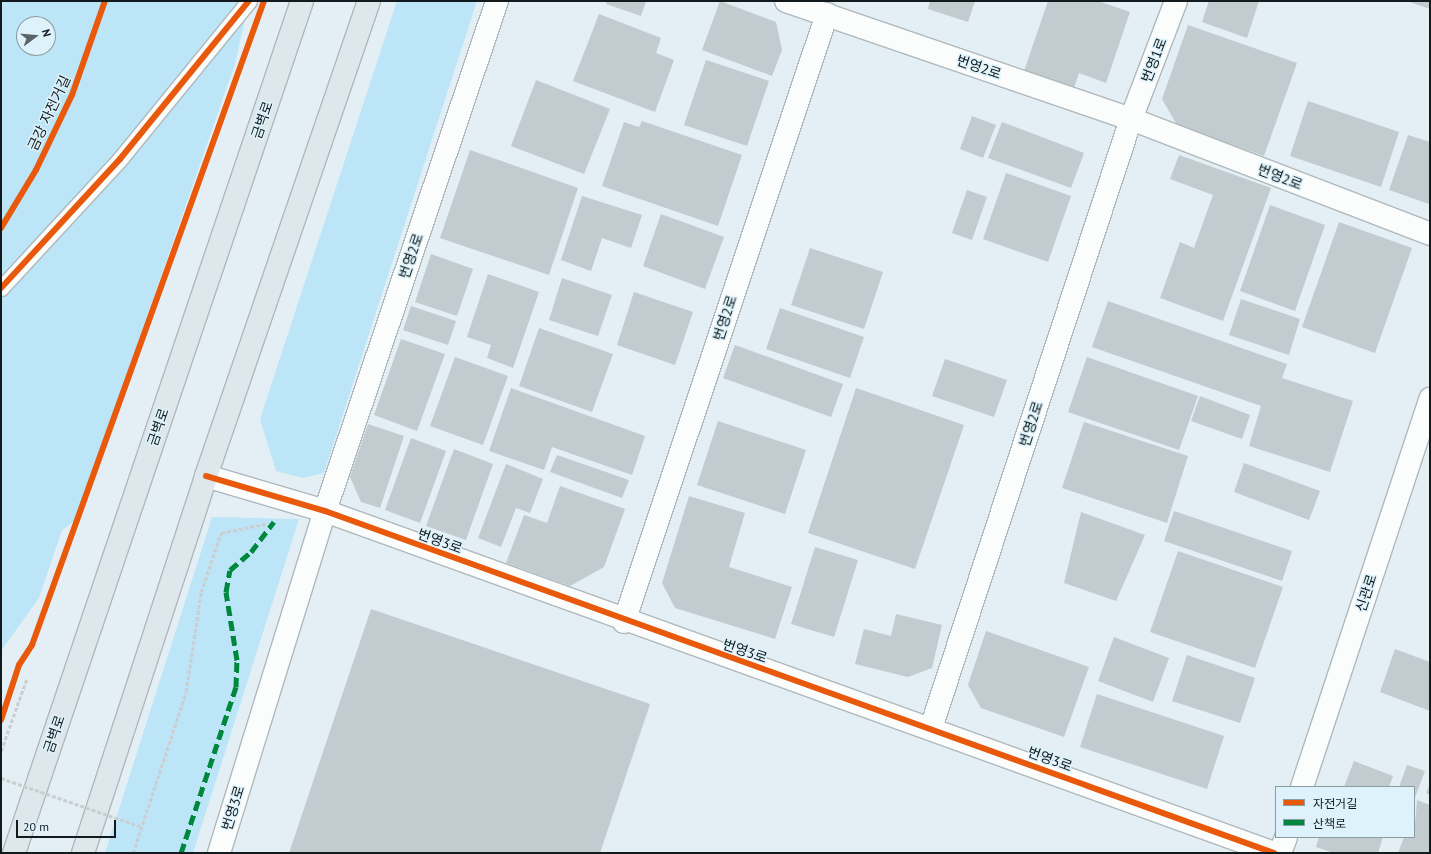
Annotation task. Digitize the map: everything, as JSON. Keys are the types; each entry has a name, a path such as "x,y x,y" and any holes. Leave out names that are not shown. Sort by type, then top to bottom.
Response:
{"main road":[{"name":"금벽로","path":"14,853 302,1"},
{"path":"83,853 206,476 369,1"}],"street":[{"name":"번영2로","path":"325,511 497,1"},
{"name":"번영2로","path":"786,1 1131,119 1430,234"},
{"name":"번영1로","path":"1131,119 1176,1"},
{"name":"번영2로","path":"624,622 826,14"},
{"name":"번영2로","path":"931,728 1131,119"},
{"name":"신관로","path":"1302,786 1430,399"},
{"name":"번영3로","path":"206,476 325,511 624,622 931,728 1274,853"},
{"name":"번영3로","path":"219,853 325,511"},
{"path":"1280,853 1286,838"}],"lane":[{"path":"1,288 120,159 249,1"}],"path":[{"path":"133,853 140,826 186,692 201,592 221,533 274,522 283,498"},
{"path":"1,751 27,678"},
{"path":"1,778 140,826"}],"shaded area":[{"path":"1,1 249,1 235,64 76,520 62,530 39,598 1,651"},
{"path":"397,1 477,1 324,473 303,478 276,471 260,419"},
{"path":"212,517 299,519 193,853 105,853"}],"building":[{"path":"607,1 646,1 641,16 606,4"},
{"path":"720,1 776,22 782,50 772,76 702,50"},
{"path":"930,1 975,1 968,22 928,9"},
{"path":"1048,1 1098,1 1130,12 1106,83 1079,73 1073,91 1023,74"},
{"path":"1209,1 1259,1 1247,38 1202,22"},
{"path":"1407,1 1430,1 1430,9"},
{"path":"599,14 661,38 656,53 674,60 655,112 573,81"},
{"path":"1188,25 1297,63 1264,156 1177,125 1162,99"},
{"path":"706,60 769,81 747,146 684,125"},
{"path":"536,80 610,109 584,174 511,146"},
{"path":"1308,101 1399,132 1381,187 1290,156"},
{"path":"972,116 996,125 983,158 960,149"},
{"path":"642,121 742,155 718,226 602,186 624,122 639,127"},
{"path":"1002,122 1084,153 1071,188 988,158"},
{"path":"1408,135 1430,142 1429,204 1389,190"},
{"path":"470,150 578,188 549,275 440,238"},
{"path":"1179,155 1271,188 1223,321 1160,298 1180,242 1194,248 1213,195 1170,179"},
{"path":"1006,173 1071,196 1048,262 983,239"},
{"path":"967,190 987,197 972,240 952,233"},
{"path":"582,196 642,215 631,248 602,238 591,271 561,260"},
{"path":"1270,205 1325,225 1295,311 1240,291"},
{"path":"661,214 724,237 705,289 643,266"},
{"path":"1339,222 1412,248 1375,353 1302,327"},
{"path":"810,248 883,272 864,329 791,305"},
{"path":"431,254 473,269 457,316 415,302"},
{"path":"488,274 539,292 513,368 487,358 491,345 467,337"},
{"path":"562,278 612,295 598,336 549,320"},
{"path":"634,292 693,312 675,365 617,345"},
{"path":"1241,299 1300,319 1289,355 1229,335"},
{"path":"1108,301 1287,364 1282,378 1353,401 1330,472 1249,446 1261,406 1092,347"},
{"path":"411,306 456,321 448,345 403,330"},
{"path":"780,308 864,337 850,378 766,349"},
{"path":"539,328 613,354 592,412 519,386"},
{"path":"401,339 445,354 417,431 374,415"},
{"path":"735,345 843,384 831,417 723,378"},
{"path":"455,357 508,376 483,445 430,426"},
{"path":"1087,357 1198,396 1179,450 1068,412"},
{"path":"945,359 1007,380 994,417 932,396"},
{"path":"511,388 645,436 632,475 552,447 544,470 489,451"},
{"path":"856,388 964,425 915,569 808,533"},
{"path":"1200,396 1250,415 1242,439 1191,421"},
{"path":"718,421 806,450 785,514 697,485"},
{"path":"1084,422 1188,456 1167,523 1062,488"},
{"path":"368,424 404,436 380,508 361,502 350,477"},
{"path":"411,438 446,451 420,523 385,510"},
{"path":"454,449 493,464 466,540 426,526"},
{"path":"557,455 629,480 622,498 550,472"},
{"path":"1244,463 1320,491 1309,520 1234,492"},
{"path":"506,464 543,479 530,513 516,508 501,547 478,538"},
{"path":"560,486 625,509 604,567 570,586 506,563 524,515 547,523"},
{"path":"689,496 745,513 729,567 792,587 775,639 675,608 662,583"},
{"path":"1174,511 1292,551 1282,581 1164,541"},
{"path":"1081,512 1145,535 1116,601 1064,583"},
{"path":"815,547 858,560 834,637 791,624"},
{"path":"1178,551 1283,587 1255,668 1150,632"},
{"path":"371,609 650,704 600,853 289,853"},
{"path":"896,614 942,625 932,668 908,677 855,664 864,629 891,636"},
{"path":"986,631 1089,667 1064,737 981,708 968,685"},
{"path":"1114,637 1169,658 1153,702 1098,681"},
{"path":"1395,649 1430,662 1430,711 1380,692"},
{"path":"1187,655 1255,678 1240,723 1172,701"},
{"path":"1097,694 1224,736 1207,789 1080,747"},
{"path":"1354,761 1393,776 1389,786 1344,786"},
{"path":"1407,765 1425,771 1415,797 1415,786 1399,786"},
{"path":"1430,784 1430,795 1426,793"},
{"path":"1417,800 1430,805 1430,853 1398,853 1404,838 1415,838"},
{"path":"1319,838 1383,838 1378,853 1334,853 1316,847"}],"marked path":[{"path":"181,853 236,687 237,660 226,592 230,570 251,552 274,522"}],"cycle path":[{"name":"금강 자전거길","path":"1,228 36,170 72,95 105,1"},
{"path":"1,288 120,159 249,1"},
{"path":"1,720 19,665 32,645 264,1"},
{"path":"206,476 325,511 1274,853"}]}
